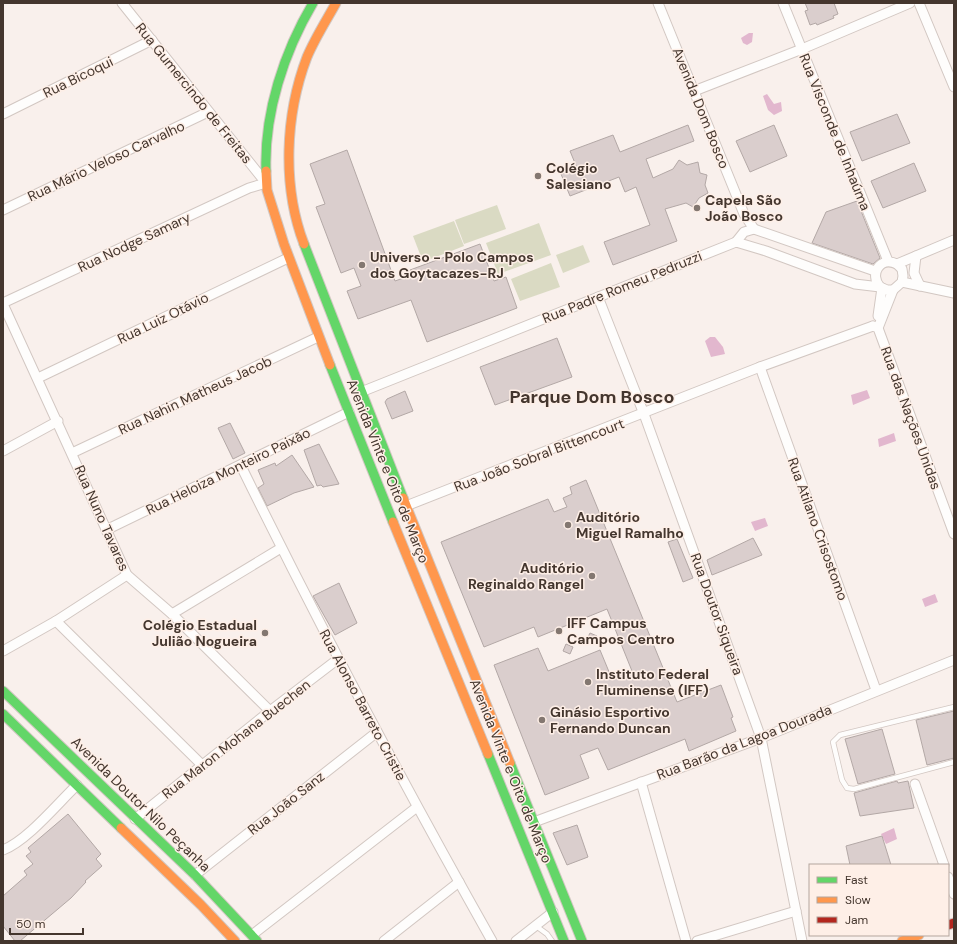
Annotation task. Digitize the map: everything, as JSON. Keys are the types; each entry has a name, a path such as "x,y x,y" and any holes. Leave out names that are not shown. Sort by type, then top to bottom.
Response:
{"main road":[{"name":"Avenida Vinte e Oito de Março","path":"313,3 297,30 278,88 267,145 266,183 288,258 318,337 350,412 564,941"},
{"name":"Avenida Vinte e Oito de Março","path":"336,3 312,44 295,97 291,122 289,175 293,206 299,230 400,491 582,941"},
{"path":"311,318 321,327 348,391 355,394 361,392"},
{"path":"350,412 359,409 364,413 394,487 400,491"},
{"name":"Avenida Doutor Nilo Peçanha","path":"3,691 135,819 195,874 254,938"},
{"path":"3,714 201,906 232,940"},
{"path":"488,751 501,770 521,817 526,823 534,822"},
{"path":"46,755 55,753 60,754 100,784"},
{"path":"201,906 209,899 213,900 238,925 254,938"},
{"path":"902,941 916,936"}],"street":[{"name":"Avenida Dom Bosco","path":"658,3 744,214 754,229"},
{"name":"Rua Visconde de Inhaúma","path":"783,3 888,261"},
{"path":"694,91 802,49 910,3"},
{"path":"919,3 954,87"},
{"name":"Rua Gumercindo de Freitas","path":"128,5 152,40 266,183"},
{"name":"Rua Bicoqui","path":"3,114 152,40"},
{"name":"Rua Mário Veloso Carvalho","path":"3,210 208,112"},
{"name":"Rua Nodge Samary","path":"3,303 249,188 266,183"},
{"name":"Avenida Dom Bosco","path":"744,214 744,232"},
{"path":"875,271 754,229 744,232 736,242 766,251 855,284 886,289 902,282 954,293"},
{"path":"897,264 954,240"},
{"name":"Rua Padre Romeu Pedruzzi","path":"361,392 736,242"},
{"path":"916,256 914,273 920,286"},
{"name":"Rua Luiz Otávio","path":"38,378 288,258"},
{"path":"886,289 874,277 875,271 880,264 888,261 897,264 902,269 904,276 902,282"},
{"path":"875,327 886,289"},
{"name":"Rua Doutor Siqueira","path":"598,297 644,414 761,738 802,941"},
{"name":"Rua Nuno Tavares","path":"3,303 7,323 38,378 127,575 172,614 270,711"},
{"name":"Rua João Sobral Bittencourt","path":"406,506 760,368 875,327"},
{"name":"Rua das Nações Unidas","path":"875,327 954,534"},
{"name":"Rua Nahin Matheus Jacob","path":"72,453 318,337"},
{"name":"Rua Atilano Crisostomo","path":"760,368 876,690"},
{"name":"Rua Heloiza Monteiro Paixão","path":"106,530 350,412"},
{"path":"3,451 58,421"},
{"name":"Rua Alonso Barreto Cristie","path":"240,466 338,659 417,807 492,941"},
{"path":"172,614 281,548"},
{"path":"3,651 56,621 127,575"},
{"path":"56,621 202,765"},
{"name":"Rua Maron Mohana Buechen","path":"135,819 270,711 338,659"},
{"name":"Rua Barão da Lagoa Dourada","path":"534,822 761,738 876,690 954,660"},
{"name":"Rua João Sanz","path":"195,874 377,732"},
{"path":"641,782 686,941"},
{"path":"915,784 944,864"},
{"path":"3,850 12,847 25,836 77,785"},
{"path":"254,938 417,807"},
{"path":"949,880 954,894"},
{"path":"384,941 459,882"},
{"path":"697,941 796,911"},
{"path":"516,941 553,912"}],"lane":[{"path":"954,707 840,735 833,742 842,780 847,788 854,789 954,762"},
{"path":"536,926 547,934 552,941"}],"green space":[{"path":"497,205 506,229 464,244 455,220"},
{"path":"454,221 464,246 423,262 413,236"},
{"path":"539,223 551,255 498,274 486,243"},
{"path":"583,245 590,262 563,273 556,255"},
{"path":"551,263 560,287 520,301 511,279"}],"shaded area":[{"path":"749,33 753,33 752,42 747,45 743,43 741,38"},
{"path":"767,94 774,104 781,102 782,111 774,115 768,110 763,96"},
{"path":"710,337 715,337 723,347 725,354 711,357 705,341"},
{"path":"867,390 870,398 853,405 851,395"},
{"path":"894,433 896,441 879,447 878,439"},
{"path":"765,518 768,526 755,531 751,522"},
{"path":"935,594 938,602 925,607 922,599"},
{"path":"894,828 897,839 886,844 881,834"}],"building":[{"path":"805,3 834,3 838,14 833,16 834,18 817,25 816,23 810,25 805,11 808,10"},
{"path":"897,114 910,143 862,161 850,132"},
{"path":"688,125 694,141 646,159 653,178 673,169 679,160 687,165 698,162 700,173 707,175 705,185 708,193 699,198 693,207 686,203 665,209 677,241 613,265 604,242 650,225 636,187 625,192 619,177 570,196 561,174 577,168 570,151 613,135 620,152"},
{"path":"774,125 787,156 750,172 736,141"},
{"path":"347,150 395,281 412,275 410,270 480,244 494,281 506,277 517,308 427,342 411,300 358,319 347,291 361,286 354,268 341,273 316,207 325,204 310,164"},
{"path":"914,163 926,191 883,208 871,181"},
{"path":"857,201 880,258 873,264 812,243 826,212"},
{"path":"557,338 572,377 495,405 480,367"},
{"path":"405,391 413,411 392,419 385,402 387,399"},
{"path":"230,423 245,453 233,459 218,428"},
{"path":"319,444 339,484 323,487 321,485 317,486 304,450"},
{"path":"292,455 314,487 294,493 267,506 258,488 264,484 258,470 275,463 276,466"},
{"name":"IFF Campus Campos Centro","path":"586,480 677,702 721,685 733,717 731,718 736,731 689,751 685,739 608,770 598,748 580,755 589,778 545,795 494,665 538,648 548,671 600,650 612,679 632,671 607,609 538,637 534,627 484,647 441,542 548,499 554,512 567,507 563,498 572,494 570,487"},
{"path":"753,538 762,555 712,575 707,560"},
{"path":"677,539 693,578 683,582 668,542"},
{"path":"339,583 357,623 335,635 313,596"},
{"path":"590,633 597,636 594,644 586,641"},
{"path":"566,644 573,647 570,654 563,651"},
{"path":"954,711 954,758 927,765 916,720"},
{"path":"882,729 895,774 858,784 845,739"},
{"path":"897,781 898,783 908,781 914,808 860,816 854,793"},
{"path":"68,814 101,854 96,859 102,866 85,881 86,882 71,898 20,941 15,941 3,926 3,896 27,875 24,871 33,864 26,856 31,852 28,848"},
{"path":"577,825 588,857 567,865 553,833"},
{"path":"882,836 891,864 850,864 846,846"}],"traffic: fast":[{"path":"266,171 266,149 272,105 285,62 293,42 313,3"},
{"path":"304,244 403,498"},
{"path":"330,365 393,522"},
{"path":"3,691 195,875 257,941"},
{"path":"3,714 121,828"},
{"path":"488,754 564,941"},
{"path":"510,763 582,941"}],"traffic: slow":[{"path":"304,244 297,222 289,175 289,150 294,103 307,57 336,3"},
{"path":"266,171 267,190 284,244 330,365"},
{"path":"403,498 510,763"},
{"path":"393,522 488,754"},
{"path":"121,828 201,905 235,941"},
{"path":"902,941 916,936"}],"traffic: jam":[{"path":"949,925 954,923"}],"place":[{"name":"Colégio Salesiano","path":"538,176"},
{"name":"Capela São João Bosco","path":"697,208"},
{"name":"Universo - Polo Campos dos Goytacazes-RJ","path":"362,265"},
{"name":"Auditório Miguel Ramalho","path":"568,525"},
{"name":"Auditório Reginaldo Rangel","path":"592,576"},
{"name":"IFF Campus Campos Centro","path":"559,631"},
{"name":"Colégio Estadual Julião Nogueira","path":"265,633"},
{"name":"Instituto Federal Fluminense (IFF)","path":"588,682"},
{"name":"Ginásio Esportivo Fernando Duncan","path":"542,720"}],"district":[{"name":"Parque Dom Bosco","path":"592,397"}]}
